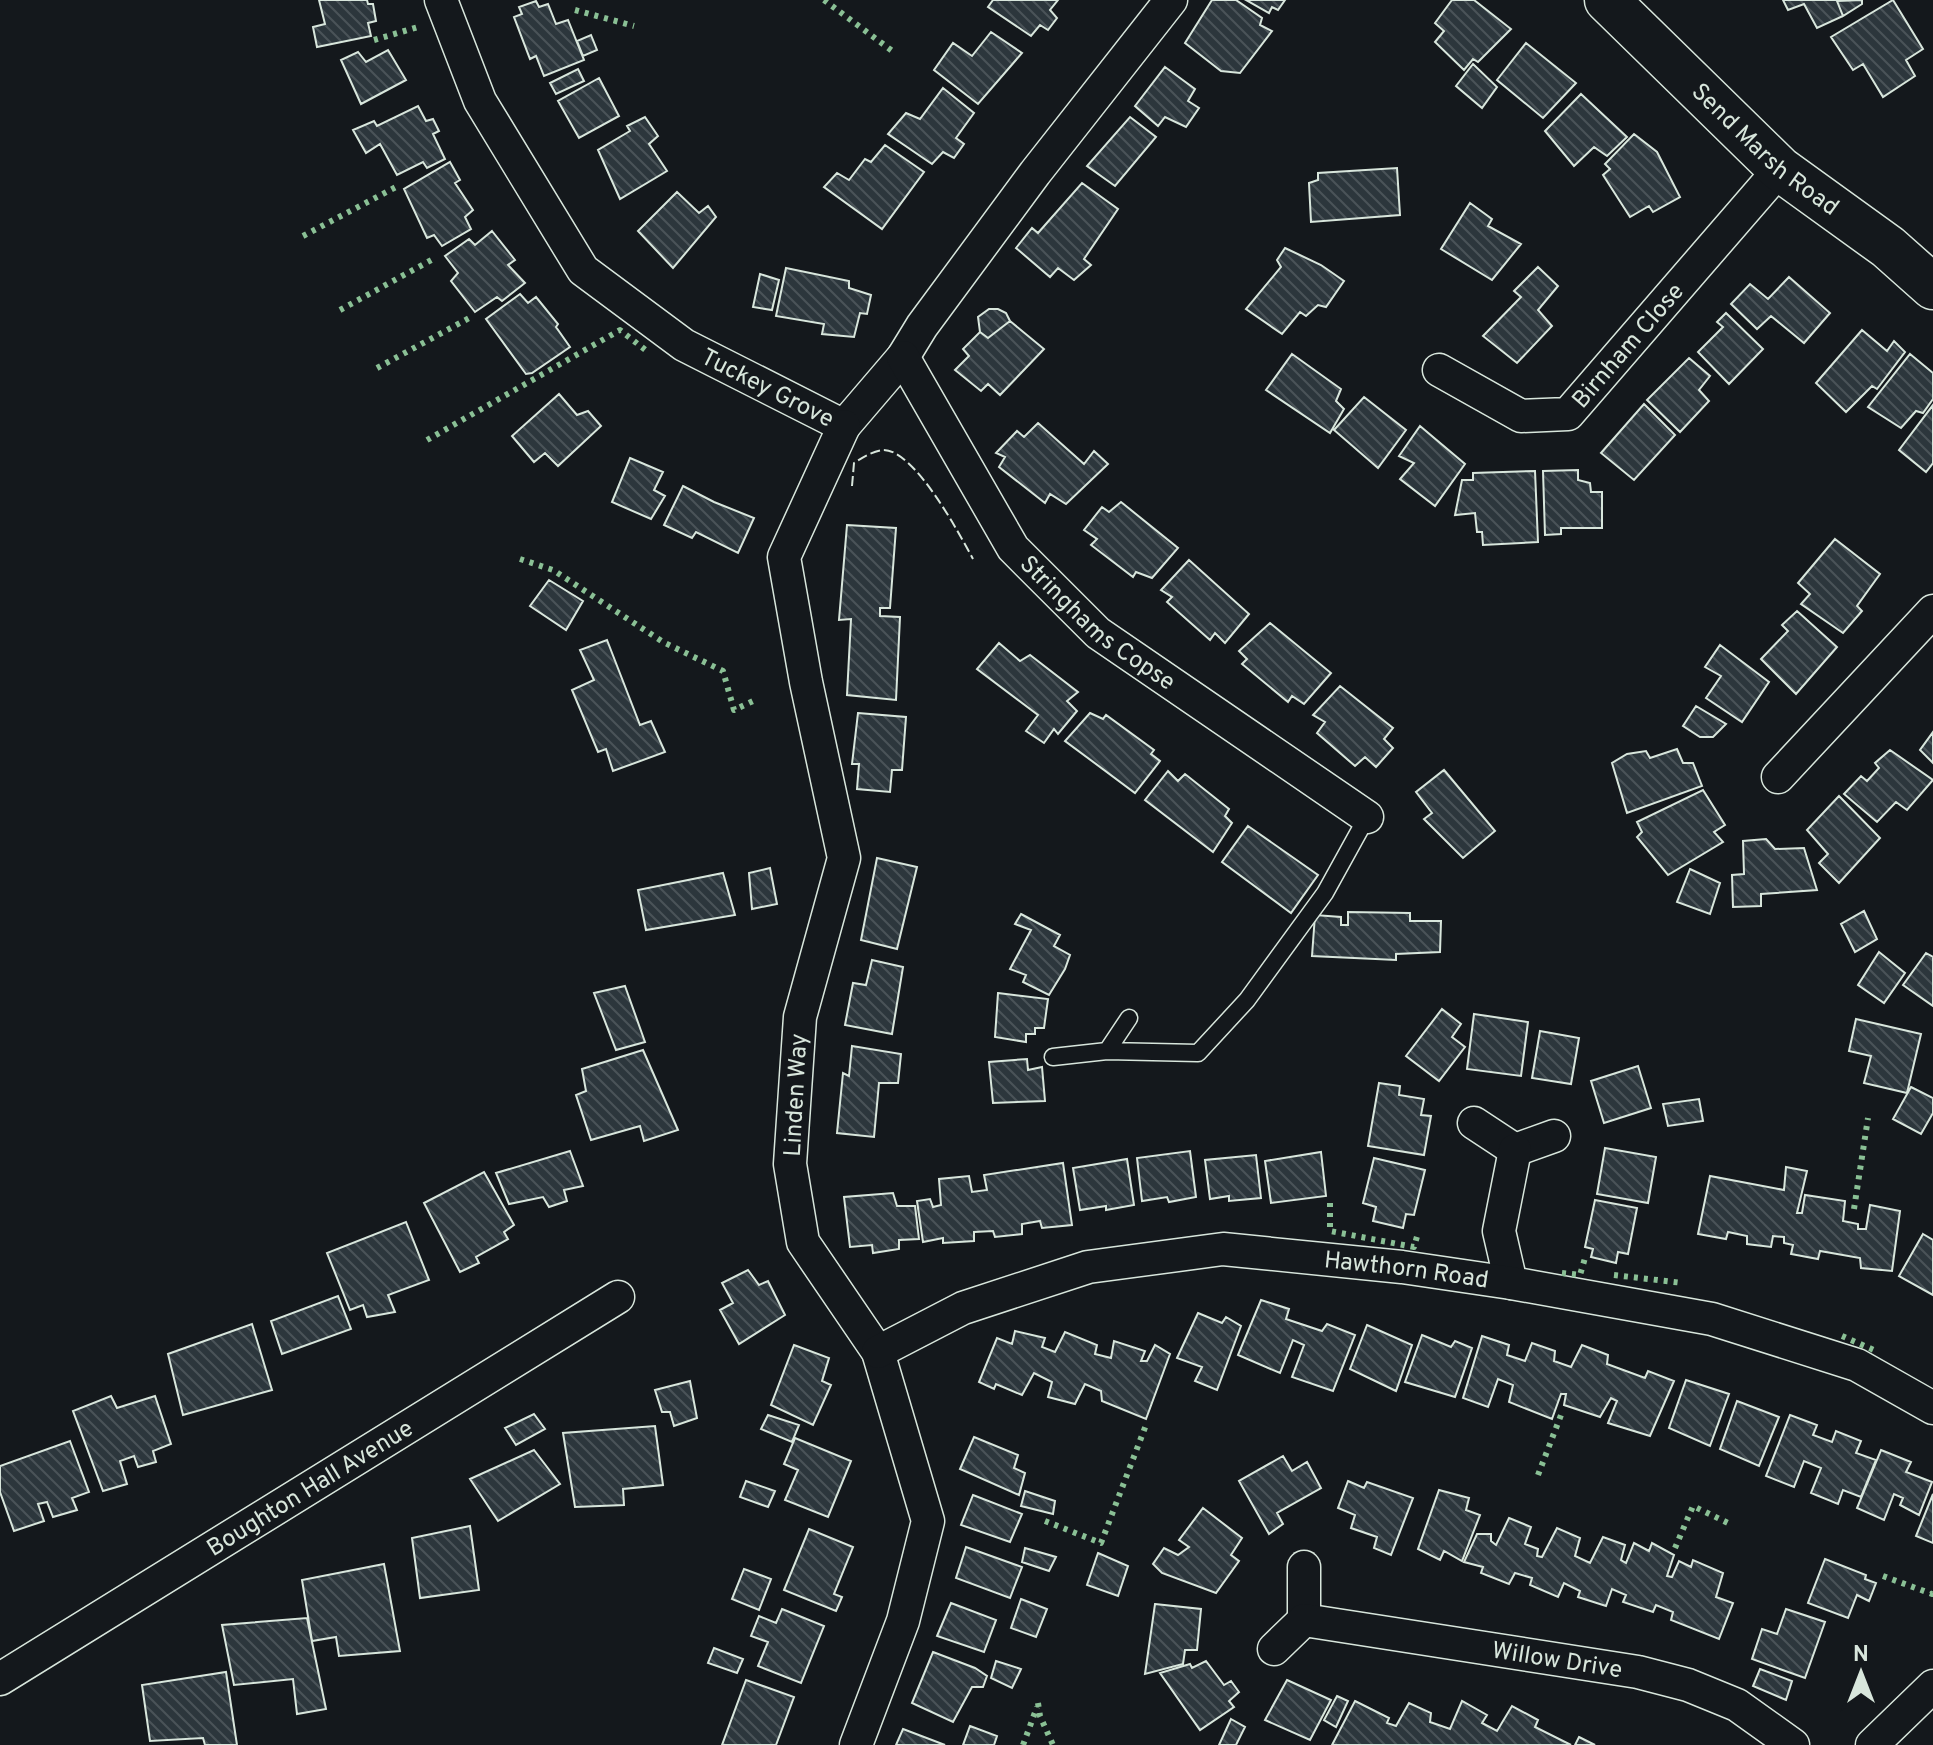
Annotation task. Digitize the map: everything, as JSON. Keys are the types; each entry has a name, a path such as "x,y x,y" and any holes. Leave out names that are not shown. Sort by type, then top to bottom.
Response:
{"main road":[{"name":"Send Marsh Road","path":"1607,0 1780,169 1888,247 1933,287"}],"street":[{"name":"Tuckey Grove","path":"441,0 480,101 583,270 684,345 844,426 903,357 922,326 1035,173 1171,0"},
{"name":"Birnham Close","path":"1439,370 1521,416 1568,414 1780,169"},
{"name":"Stringhams Copse","path":"903,357 1013,548 1098,633 1367,817"},
{"name":"Linden Way","path":"844,426 784,557 806,682 844,858 800,1017 790,1164 803,1242 878,1352 928,1521 903,1621 856,1745"},
{"path":"1778,777 1933,611"},
{"path":"1474,1123 1515,1150"},
{"path":"1515,1150 1554,1136"},
{"path":"1511,1283 1499,1231 1515,1150"},
{"name":"Hawthorn Road","path":"878,1352 963,1308 1088,1267 1223,1249 1402,1267 1712,1319 1857,1365 1933,1408"},
{"name":"Boughton Hall Avenue","path":"0,1679 618,1297"},
{"path":"1274,1649 1304,1620 1304,1567"},
{"name":"Willow Drive","path":"1304,1620 1638,1672 1688,1685 1737,1705 1793,1745"},
{"path":"1872,1745 1933,1686"}],"lane":[{"path":"1053,1057 1107,1051 1198,1053 1247,1000 1317,905 1367,817"},
{"path":"1107,1051 1129,1018"}],"building":[{"path":"319,0 367,0 368,4 373,4 376,21 368,23 371,36 317,47 313,27 325,24"},
{"path":"993,0 1058,0 1050,10 1057,18 1048,30 1040,25 1031,36 988,7"},
{"path":"1212,0 1236,0 1262,18 1260,25 1272,31 1240,73 1221,71 1185,43"},
{"path":"1246,0 1285,0 1278,10 1272,7 1269,13"},
{"path":"1452,0 1474,0 1511,29 1478,62 1473,59 1464,70 1435,42 1444,31 1435,23"},
{"path":"1783,0 1839,0 1843,16 1817,28 1804,4 1788,10"},
{"path":"1862,0 1862,4 1843,16 1837,1"},
{"path":"1893,0 1923,49 1906,60 1915,76 1883,97 1863,64 1853,70 1831,37"},
{"path":"536,1 539,7 548,4 556,24 568,20 584,60 544,76 536,56 530,59 514,17 522,14 519,7"},
{"path":"991,32 1022,53 978,104 934,70 953,43 972,56"},
{"path":"591,35 597,50 583,56 577,41"},
{"path":"1526,43 1576,83 1543,118 1497,80"},
{"path":"388,50 406,80 361,104 341,60 358,52 366,62"},
{"path":"1473,64 1497,87 1482,108 1456,86"},
{"path":"1165,67 1195,89 1188,101 1199,108 1186,127 1165,117 1158,126 1135,106"},
{"path":"578,69 584,81 556,94 550,83"},
{"path":"599,78 619,116 579,138 558,101"},
{"path":"943,88 974,113 956,138 964,144 954,158 943,152 932,164 888,134 906,113 920,119"},
{"path":"1581,94 1627,137 1607,156 1594,147 1574,166 1545,131"},
{"path":"418,106 426,121 433,119 439,131 433,134 445,159 427,168 423,162 397,175 380,144 366,153 353,130 374,121 377,126"},
{"path":"645,117 658,136 649,144 667,171 620,199 598,150 630,131 627,126"},
{"path":"1130,117 1156,137 1115,186 1087,166"},
{"path":"1634,134 1657,152 1680,197 1653,212 1649,206 1630,217 1603,175 1610,169 1605,164"},
{"path":"885,145 924,172 882,229 824,187 837,173 849,180 865,159 871,162"},
{"path":"450,162 460,180 455,183 473,210 465,217 471,229 442,246 434,235 427,238 404,189"},
{"path":"1397,168 1400,215 1311,222 1309,183 1318,180 1318,173"},
{"path":"1082,183 1118,209 1084,259 1091,265 1074,280 1058,268 1050,277 1016,248 1032,228 1038,233"},
{"path":"677,192 699,213 708,206 716,217 673,268 638,231"},
{"path":"1470,203 1492,219 1488,226 1521,244 1492,280 1441,249"},
{"path":"492,231 515,260 508,265 525,283 502,301 497,297 475,312 451,281 458,273 445,256 469,239 475,245"},
{"path":"1285,248 1321,265 1344,281 1326,307 1318,305 1306,316 1300,312 1282,334 1246,309 1281,267 1277,260"},
{"path":"1538,267 1558,286 1538,310 1552,326 1517,363 1483,336 1521,297 1514,291"},
{"path":"786,268 849,281 849,288 871,295 867,314 860,313 854,337 822,334 824,324 776,316"},
{"path":"760,274 779,280 772,310 753,307"},
{"path":"1789,277 1830,313 1804,343 1771,316 1757,329 1731,304 1750,284 1768,299"},
{"path":"520,294 528,303 536,297 558,324 556,327 570,347 526,374 486,319"},
{"path":"989,309 1006,313 1010,321 988,338 980,332 978,317"},
{"path":"1726,313 1763,349 1729,384 1698,352 1723,327 1717,322"},
{"path":"1010,321 1044,349 1000,395 988,384 981,391 955,370 969,356 963,349 980,332 988,338"},
{"path":"1862,330 1887,351 1894,341 1905,352 1877,389 1872,386 1846,412 1816,383"},
{"path":"1292,354 1341,389 1336,401 1344,409 1330,433 1266,390"},
{"path":"1910,354 1933,373 1933,399 1923,413 1916,411 1901,428 1868,407"},
{"path":"1689,358 1710,376 1699,390 1709,401 1680,432 1647,400"},
{"path":"559,394 577,415 588,411 601,426 558,466 545,453 534,462 512,436"},
{"path":"1364,397 1406,430 1378,468 1334,430"},
{"path":"1644,404 1675,435 1634,480 1601,453"},
{"path":"1933,405 1933,463 1926,472 1899,450"},
{"path":"1038,423 1084,464 1094,451 1108,464 1066,504 1050,494 1045,503 999,467 1005,457 996,453 1017,431 1024,437"},
{"path":"1420,426 1465,464 1435,506 1400,479 1414,463 1399,456"},
{"path":"630,458 663,472 654,490 665,496 651,519 612,502"},
{"path":"1578,470 1578,480 1590,483 1591,492 1602,492 1602,528 1561,528 1561,534 1545,535 1543,471"},
{"path":"1535,471 1538,542 1483,545 1482,532 1477,532 1475,513 1455,515 1462,480 1473,480 1473,473"},
{"path":"683,486 754,518 738,553 696,532 692,538 664,525"},
{"path":"1121,502 1178,548 1152,578 1136,572 1133,577 1091,545 1097,539 1084,530 1102,507 1109,512"},
{"path":"847,525 896,528 890,608 880,608 880,616 900,617 896,700 847,695 851,619 839,620"},
{"path":"1835,539 1880,574 1857,606 1862,611 1843,633 1801,604 1810,594 1798,583"},
{"path":"1189,560 1249,614 1225,643 1215,633 1210,640 1167,602 1172,597 1161,590"},
{"path":"549,580 583,601 566,630 530,606"},
{"path":"1797,611 1837,647 1796,694 1761,659 1788,631 1782,625"},
{"path":"1270,623 1331,673 1304,704 1292,696 1288,702 1242,664 1247,659 1239,651"},
{"path":"607,640 640,725 651,721 665,752 613,771 606,749 598,752 572,690 594,680 580,650"},
{"path":"999,643 1020,661 1030,655 1078,692 1067,701 1077,711 1058,734 1054,729 1044,743 1026,731 1038,715 977,669"},
{"path":"1720,645 1769,682 1742,722 1706,698 1721,676 1705,667"},
{"path":"1340,686 1393,728 1384,739 1393,748 1376,767 1365,757 1355,766 1317,733 1325,722 1313,715"},
{"path":"1696,706 1726,724 1713,737 1700,737 1683,726"},
{"path":"858,713 906,717 902,770 892,770 890,792 857,789 859,764 852,764"},
{"path":"1090,713 1103,719 1106,715 1154,750 1151,754 1160,761 1135,793 1065,741"},
{"path":"1933,732 1933,763 1920,750"},
{"path":"1677,749 1683,763 1693,763 1702,786 1627,813 1612,763 1627,754 1646,751 1650,758"},
{"path":"1890,750 1933,780 1907,810 1896,802 1877,822 1844,794 1861,776 1867,781 1879,768 1875,763"},
{"path":"1444,770 1495,831 1463,858 1424,819 1432,813 1416,792"},
{"path":"1168,771 1178,781 1185,774 1229,809 1225,816 1232,823 1213,852 1145,800"},
{"path":"1703,790 1725,825 1714,832 1723,842 1668,875 1637,837 1642,832 1637,822"},
{"path":"1839,796 1880,838 1839,883 1819,863 1828,854 1807,830"},
{"path":"1248,826 1318,875 1291,913 1222,862"},
{"path":"1766,839 1775,849 1804,848 1817,890 1761,894 1761,906 1733,907 1732,875 1744,874 1743,841"},
{"path":"877,858 917,867 897,949 861,940"},
{"path":"770,868 777,904 752,909 749,873"},
{"path":"1690,869 1720,883 1710,914 1677,902"},
{"path":"723,873 735,915 646,930 638,890"},
{"path":"1864,911 1877,939 1855,952 1841,924"},
{"path":"1348,912 1410,913 1410,921 1441,921 1440,952 1396,954 1396,960 1312,956 1315,915 1341,917 1341,925 1348,925"},
{"path":"1021,914 1060,935 1054,946 1070,955 1049,995 1023,982 1026,975 1010,969 1031,930 1015,924"},
{"path":"1879,952 1905,973 1884,1003 1858,985"},
{"path":"1926,953 1933,957 1933,1006 1903,985"},
{"path":"872,960 903,967 892,1034 845,1025 853,983 866,985"},
{"path":"625,986 645,1042 616,1050 594,993"},
{"path":"998,993 1048,999 1044,1028 1035,1028 1035,1034 1026,1034 1026,1042 995,1037"},
{"path":"1442,1009 1461,1024 1452,1037 1465,1047 1439,1081 1406,1056"},
{"path":"1474,1014 1528,1022 1521,1076 1467,1069"},
{"path":"1856,1019 1921,1034 1907,1093 1864,1083 1871,1056 1849,1051"},
{"path":"1540,1031 1579,1038 1571,1084 1532,1078"},
{"path":"852,1046 901,1054 898,1083 879,1083 874,1137 837,1133 843,1073 849,1076"},
{"path":"643,1050 678,1130 644,1141 640,1126 591,1140 576,1095 586,1091 582,1069"},
{"path":"1027,1059 1028,1070 1042,1067 1045,1101 993,1103 989,1062"},
{"path":"1638,1066 1651,1108 1604,1123 1591,1081"},
{"path":"1379,1083 1400,1086 1399,1095 1424,1099 1421,1115 1431,1116 1424,1155 1368,1146"},
{"path":"1911,1087 1933,1098 1933,1113 1921,1134 1893,1119"},
{"path":"1699,1099 1703,1121 1668,1126 1663,1104"},
{"path":"1605,1148 1656,1157 1648,1203 1597,1194"},
{"path":"570,1151 583,1186 564,1190 567,1201 549,1207 543,1197 509,1204 496,1173"},
{"path":"1190,1151 1196,1197 1169,1202 1167,1197 1142,1201 1137,1158"},
{"path":"1321,1152 1326,1196 1271,1203 1265,1161"},
{"path":"1256,1155 1261,1198 1229,1201 1229,1196 1210,1199 1205,1160"},
{"path":"1374,1158 1425,1170 1414,1215 1406,1214 1403,1228 1373,1221 1376,1207 1363,1203"},
{"path":"1127,1159 1134,1205 1080,1210 1073,1168"},
{"path":"1063,1163 1072,1225 1042,1228 1040,1221 1022,1224 1022,1234 995,1237 993,1231 974,1232 974,1241 943,1243 943,1238 923,1242 917,1201 930,1199 933,1207 941,1205 939,1179 969,1176 972,1192 987,1190 984,1175"},
{"path":"1786,1167 1807,1171 1797,1213 1802,1213 1805,1195 1845,1201 1843,1221 1858,1224 1858,1229 1866,1229 1870,1205 1900,1211 1892,1271 1861,1268 1860,1258 1820,1251 1818,1259 1791,1254 1793,1245 1784,1243 1784,1237 1773,1236 1771,1247 1747,1244 1747,1236 1728,1232 1726,1239 1698,1234 1710,1176 1784,1190"},
{"path":"484,1172 514,1225 504,1232 508,1239 476,1257 479,1263 460,1272 424,1203"},
{"path":"893,1193 897,1206 915,1206 919,1239 899,1240 899,1249 873,1253 872,1245 850,1247 844,1197"},
{"path":"1595,1200 1637,1208 1628,1254 1618,1252 1616,1263 1591,1257 1593,1249 1585,1247"},
{"path":"406,1222 429,1280 388,1295 395,1312 367,1317 363,1305 350,1310 327,1253"},
{"path":"1923,1234 1933,1240 1933,1295 1899,1276"},
{"path":"748,1270 759,1285 768,1281 785,1315 739,1344 720,1310 733,1303 722,1283"},
{"path":"338,1296 351,1329 282,1354 271,1321"},
{"path":"1261,1300 1289,1309 1286,1319 1322,1331 1327,1324 1355,1335 1333,1391 1292,1377 1304,1345 1293,1340 1280,1373 1238,1355"},
{"path":"1198,1313 1222,1323 1226,1317 1241,1326 1217,1390 1195,1381 1202,1367 1177,1358"},
{"path":"252,1324 272,1390 183,1415 168,1354"},
{"path":"1367,1325 1412,1345 1396,1391 1350,1369"},
{"path":"1015,1331 1045,1338 1042,1347 1055,1352 1065,1332 1097,1345 1095,1354 1111,1358 1114,1341 1145,1351 1141,1361 1147,1361 1155,1345 1170,1354 1146,1419 1102,1401 1101,1391 1085,1384 1075,1404 1048,1397 1052,1382 1034,1373 1022,1395 996,1384 994,1389 979,1382 997,1338 1012,1344"},
{"path":"1422,1335 1451,1347 1455,1341 1472,1348 1455,1397 1405,1382"},
{"path":"1482,1336 1509,1345 1507,1355 1525,1361 1532,1343 1555,1351 1554,1361 1571,1367 1582,1345 1608,1355 1607,1364 1645,1378 1648,1371 1674,1381 1650,1436 1608,1423 1617,1401 1611,1398 1600,1417 1564,1405 1566,1394 1561,1394 1552,1419 1509,1402 1513,1385 1498,1379 1488,1407 1463,1398"},
{"path":"794,1345 829,1358 822,1381 831,1385 813,1425 771,1405"},
{"path":"1686,1380 1729,1394 1710,1446 1669,1428"},
{"path":"690,1381 697,1418 674,1426 670,1412 662,1412 655,1390"},
{"path":"111,1396 117,1408 155,1396 171,1444 153,1451 156,1462 138,1467 134,1456 120,1461 127,1484 103,1491 73,1411"},
{"path":"1737,1401 1779,1417 1759,1466 1720,1449"},
{"path":"534,1414 545,1429 516,1445 505,1428"},
{"path":"768,1415 799,1425 792,1442 761,1429"},
{"path":"1790,1415 1817,1425 1813,1435 1832,1442 1836,1431 1861,1441 1856,1453 1876,1460 1861,1497 1843,1490 1838,1504 1811,1493 1821,1468 1804,1461 1794,1487 1766,1476"},
{"path":"655,1426 663,1485 623,1489 624,1505 575,1507 563,1433"},
{"path":"974,1437 1018,1455 1014,1468 1025,1473 1019,1495 960,1469"},
{"path":"795,1438 851,1461 828,1517 785,1500 798,1470 784,1464"},
{"path":"70,1441 89,1492 72,1498 77,1510 53,1517 47,1502 38,1504 44,1521 14,1531 0,1492 0,1466"},
{"path":"534,1450 560,1484 498,1521 470,1479"},
{"path":"1881,1450 1911,1462 1906,1472 1932,1482 1919,1515 1900,1505 1903,1498 1894,1494 1884,1520 1857,1508"},
{"path":"1283,1456 1292,1471 1307,1462 1321,1488 1277,1513 1283,1524 1269,1534 1239,1481"},
{"path":"746,1481 775,1491 768,1507 740,1497"},
{"path":"1348,1481 1364,1488 1367,1482 1413,1498 1391,1555 1374,1548 1377,1537 1351,1528 1355,1515 1338,1508"},
{"path":"1439,1490 1469,1498 1466,1510 1480,1515 1462,1561 1444,1551 1440,1560 1418,1549"},
{"path":"1025,1491 1055,1501 1053,1514 1021,1506"},
{"path":"1933,1494 1933,1543 1916,1536"},
{"path":"973,1495 1022,1514 1010,1542 961,1525"},
{"path":"1203,1508 1242,1538 1231,1555 1239,1561 1216,1593 1162,1573 1153,1564 1164,1548 1178,1555 1189,1547 1179,1540"},
{"path":"1509,1518 1531,1527 1525,1544 1538,1549 1537,1556 1542,1557 1557,1528 1580,1538 1575,1556 1590,1563 1603,1537 1625,1545 1621,1560 1626,1563 1634,1543 1649,1551 1652,1543 1674,1555 1667,1576 1672,1577 1679,1561 1691,1567 1693,1560 1723,1573 1716,1597 1733,1603 1719,1639 1671,1620 1673,1612 1656,1605 1653,1612 1623,1602 1626,1595 1612,1589 1606,1606 1578,1597 1580,1591 1564,1583 1558,1597 1530,1585 1532,1578 1515,1573 1509,1584 1481,1573 1483,1567 1464,1562 1477,1534 1491,1534 1491,1541 1496,1545"},
{"path":"470,1526 479,1590 420,1598 412,1538"},
{"path":"809,1529 853,1547 834,1594 842,1597 836,1611 784,1590"},
{"path":"966,1547 1022,1567 1010,1598 956,1578"},
{"path":"1025,1548 1056,1557 1049,1571 1022,1562"},
{"path":"1098,1553 1128,1566 1118,1596 1087,1585"},
{"path":"1825,1559 1866,1575 1865,1579 1876,1583 1869,1601 1857,1595 1848,1618 1808,1603"},
{"path":"384,1564 400,1651 339,1656 336,1637 312,1641 302,1580"},
{"path":"744,1569 771,1579 759,1610 732,1599"},
{"path":"1021,1599 1047,1609 1036,1637 1011,1628"},
{"path":"951,1603 996,1620 984,1652 937,1636"},
{"path":"1155,1604 1201,1609 1197,1650 1185,1650 1183,1664 1145,1674"},
{"path":"782,1609 824,1626 801,1683 758,1666 768,1642 751,1636 759,1616 776,1623"},
{"path":"1786,1609 1825,1622 1805,1678 1752,1659 1762,1629 1777,1634"},
{"path":"307,1618 326,1709 297,1714 293,1679 234,1685 222,1625"},
{"path":"714,1648 743,1659 737,1673 708,1663"},
{"path":"933,1652 975,1668 987,1676 983,1687 972,1687 953,1722 912,1703"},
{"path":"996,1661 1021,1669 1012,1688 991,1678"},
{"path":"1206,1661 1224,1685 1231,1681 1239,1692 1229,1701 1234,1707 1200,1730 1160,1673 1190,1664 1192,1668"},
{"path":"1760,1669 1792,1681 1786,1700 1753,1686"},
{"path":"226,1672 237,1745 205,1745 203,1738 150,1741 142,1685"},
{"path":"746,1680 794,1697 776,1745 722,1745"},
{"path":"1287,1680 1331,1700 1310,1740 1265,1720"},
{"path":"1337,1696 1348,1701 1336,1727 1324,1720"},
{"path":"1355,1701 1389,1718 1387,1723 1396,1726 1409,1703 1431,1713 1430,1722 1450,1729 1462,1701 1487,1715 1482,1723 1497,1731 1512,1706 1538,1720 1535,1727 1571,1745 1332,1745"},
{"path":"1231,1719 1245,1727 1236,1745 1219,1745"},
{"path":"970,1726 997,1736 994,1745 963,1745"},
{"path":"903,1729 945,1745 896,1745"},
{"path":"1579,1737 1595,1745 1575,1745"}],"hedge":[{"path":"824,0 895,53"},
{"path":"575,10 634,26"},
{"path":"374,40 418,27"},
{"path":"303,236 396,187"},
{"path":"340,310 435,258"},
{"path":"377,368 473,316"},
{"path":"427,440 620,330 648,352"},
{"path":"520,559 553,570 663,642 723,671 734,710 753,701"},
{"path":"1854,1209 1868,1118"},
{"path":"1330,1203 1330,1231 1414,1247 1418,1233"},
{"path":"1562,1273 1580,1275 1585,1258"},
{"path":"1614,1275 1683,1283"},
{"path":"1842,1336 1876,1351"},
{"path":"1538,1475 1561,1415"},
{"path":"1045,1521 1101,1543 1146,1425"},
{"path":"1675,1548 1693,1506 1728,1523"},
{"path":"1883,1576 1933,1592"},
{"path":"1038,1703 1040,1716 1053,1745"},
{"path":"1023,1745 1037,1707"}],"fence":[{"path":"852,486 854,463 883,450 895,453 908,463 934,494 973,559"}]}
